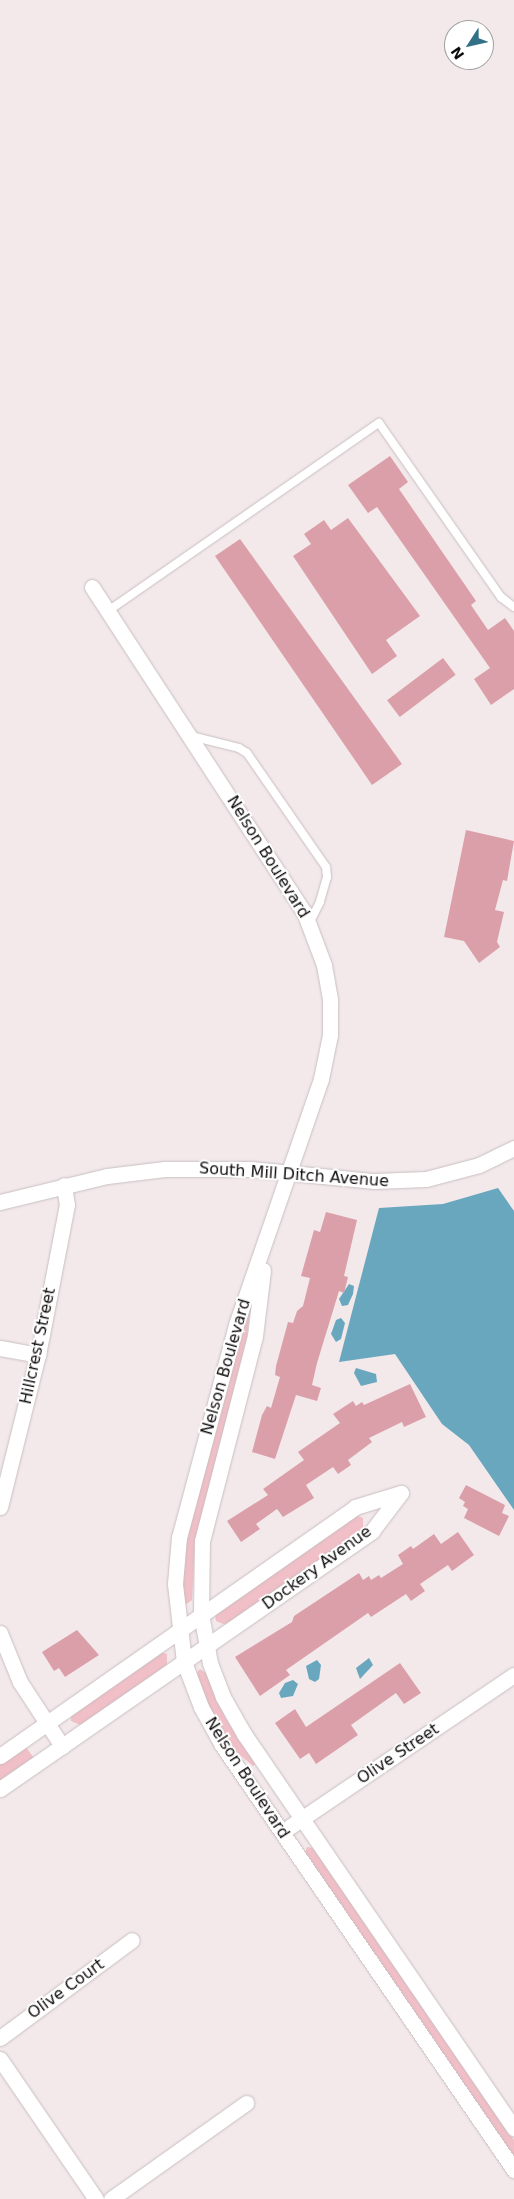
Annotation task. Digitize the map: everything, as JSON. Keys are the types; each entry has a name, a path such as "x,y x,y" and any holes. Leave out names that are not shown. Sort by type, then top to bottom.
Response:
{"street":[{"name":"Nelson Boulevard","path":"92,587 191,736 310,922 327,981 330,1035 321,1079 266,1244 236,1325 179,1537 175,1584 178,1630 184,1662 214,1732 514,2170"},
{"name":"South Mill Ditch Avenue","path":"0,1202 64,1185 165,1168 289,1171 359,1180 408,1180 453,1173 499,1156 514,1148"},
{"name":"Hillcrest Street","path":"0,1507 38,1355 66,1205 64,1185"},
{"name":"Nelson Boulevard","path":"266,1244 255,1336 202,1541 200,1614 206,1647 230,1711 514,2128"},
{"path":"0,1348 38,1355"},
{"name":"Dockery Avenue","path":"0,1756 355,1507 401,1493 372,1531 0,1789"},
{"path":"0,1632 16,1674 62,1746"},
{"name":"Olive Street","path":"282,1832 514,1675"},
{"name":"Olive Court","path":"0,2038 132,1940"},
{"path":"0,2059 96,2199"},
{"path":"111,2199 246,2103"}],"lane":[{"path":"108,612 379,423 501,597 514,607"},
{"path":"191,736 239,748 247,753 326,867 327,877 320,902 310,922"}],"shaded area":[{"path":"252,1295 247,1337 195,1542 192,1600 185,1605 181,1591 184,1542"},
{"path":"355,1515 363,1518 363,1530 226,1625 216,1621 215,1614"},
{"path":"159,1652 167,1654 167,1666 82,1726 71,1721 71,1714"},
{"path":"200,1669 206,1673 226,1719 256,1764 253,1766 232,1748 206,1702 196,1674"},
{"path":"25,1746 34,1758 0,1782 0,1763"},
{"path":"307,1847 314,1848 514,2140 514,2158 305,1853"}],"water":[{"path":"498,1188 514,1211 514,1510 469,1445 442,1424 395,1354 339,1362 379,1208 443,1204"},
{"path":"349,1284 354,1286 353,1294 348,1305 342,1306 339,1299"},
{"path":"341,1318 345,1323 341,1339 336,1342 331,1334 336,1320"},
{"path":"356,1368 376,1374 377,1382 361,1386 354,1373"},
{"path":"369,1658 373,1665 360,1679 356,1668"},
{"path":"317,1660 321,1665 319,1679 315,1682 309,1679 306,1666"},
{"path":"293,1680 298,1684 293,1696 281,1698 279,1693 285,1683"}],"building":[{"path":"390,456 408,482 399,489 476,601 471,605 488,630 505,618 514,631 514,689 491,705 474,679 490,668 377,507 368,513 348,485"},
{"path":"348,518 420,616 386,640 397,656 372,674 293,556 311,544 304,534 324,520 331,530"},
{"path":"240,539 402,764 372,785 215,556"},
{"path":"443,658 456,675 400,717 387,700"},
{"path":"466,830 514,841 507,881 503,880 495,910 504,912 497,942 500,947 479,963 464,941 444,937"},
{"path":"326,1212 357,1220 344,1276 348,1277 344,1293 339,1291 317,1363 312,1385 321,1388 317,1401 296,1395 275,1459 252,1452 262,1415 267,1406 271,1408 280,1377 275,1375 276,1366 288,1322 293,1323 297,1311 303,1306 310,1278 301,1276 314,1230 320,1232"},
{"path":"410,1384 426,1417 404,1427 402,1422 369,1438 372,1442 348,1460 351,1465 338,1474 333,1467 306,1485 314,1498 283,1517 277,1509 256,1524 260,1529 241,1542 227,1521 268,1495 263,1489 304,1460 298,1452 340,1423 333,1414 353,1401 356,1406 362,1402 364,1405"},
{"path":"466,1485 505,1505 502,1513 509,1516 499,1536 464,1518 468,1509 463,1506 465,1502 459,1498"},
{"path":"458,1532 474,1555 452,1571 448,1565 420,1584 425,1591 411,1601 406,1594 371,1617 368,1613 286,1670 290,1675 260,1696 235,1657 292,1622 294,1616 359,1573 363,1580 369,1576 371,1580 379,1575 381,1578 403,1564 398,1555 411,1546 413,1549 434,1534 441,1544"},
{"path":"77,1630 99,1655 65,1677 59,1668 54,1671 42,1652"},
{"path":"400,1663 421,1693 404,1704 396,1693 351,1725 358,1735 316,1764 309,1753 300,1759 275,1723 295,1709 306,1727"}]}
